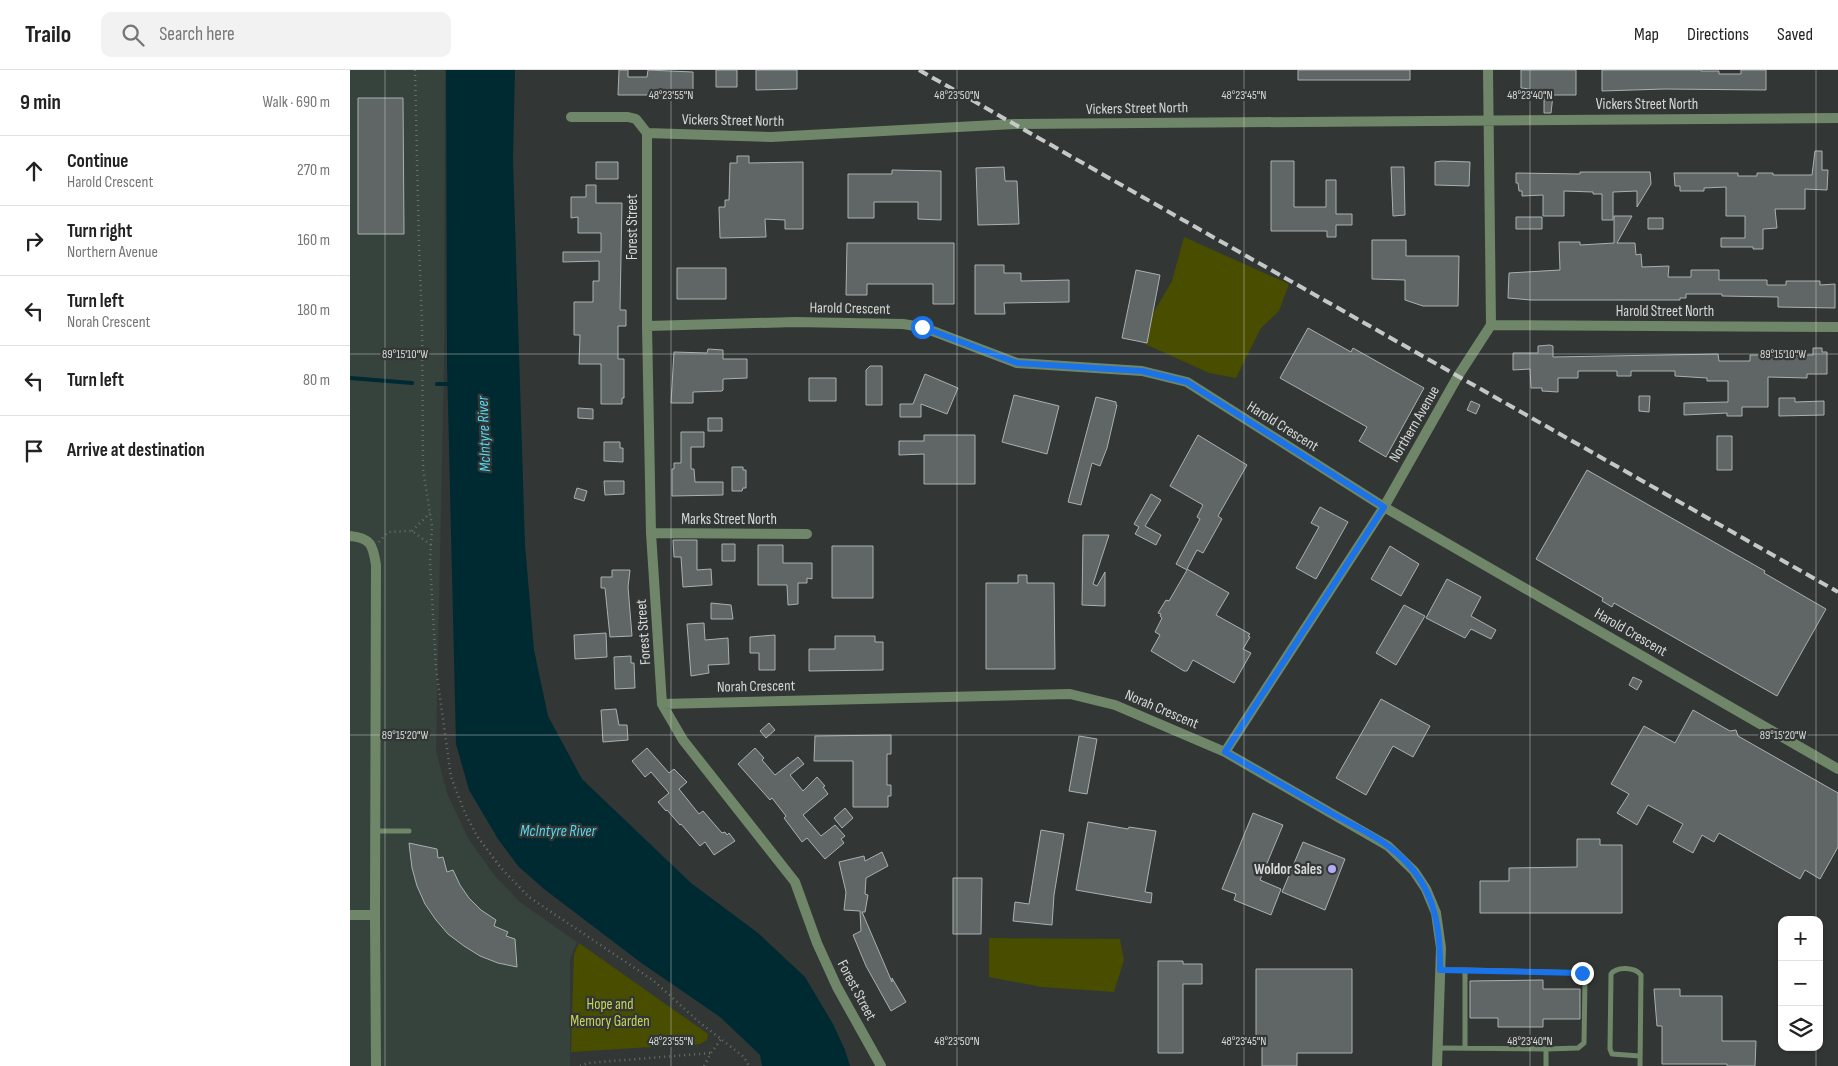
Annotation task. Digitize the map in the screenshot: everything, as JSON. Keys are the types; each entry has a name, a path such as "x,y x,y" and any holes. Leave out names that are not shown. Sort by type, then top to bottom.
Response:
{"street":[{"path":"1488,70 1491,325"},
{"path":"571,117 636,118 647,133"},
{"name":"Vickers Street North","path":"647,133 771,137 1014,124 1838,118"},
{"name":"Forest Street","path":"647,133 647,326 652,533 662,704 683,740 795,882 817,942 837,987 881,1066"},
{"name":"Harold Crescent","path":"647,326 795,322 903,324 922,327 1017,363 1142,371 1187,382 1384,507 1838,770"},
{"name":"Harold Street North","path":"1491,325 1838,327"},
{"name":"Northern Avenue","path":"1225,752 1384,507 1458,376 1491,325"},
{"name":"Marks Street North","path":"652,533 807,534"},
{"path":"350,536 363,537 374,548 376,565 376,1066"},
{"name":"Norah Crescent","path":"662,704 1070,694 1115,705 1225,752 1388,846 1414,871 1426,889 1436,913 1441,948 1437,1066"},
{"path":"350,915 375,915"}],"lane":[{"path":"375,831 408,831"},
{"path":"1640,1056 1616,1056 1612,1054 1610,1049 1611,974 1618,969 1633,969 1641,975 1640,1066"},
{"path":"1437,1048 1578,1048 1584,1043 1585,979 1582,973 1440,970"},
{"path":"1465,970 1465,1048"},
{"path":"1546,1049 1546,1066"}],"path":[{"path":"415,70 422,321 423,460 432,526 430,562 436,668 450,777 477,836 502,868 529,896 654,981 699,1022 744,1057 749,1066"},
{"path":"374,548 388,532 412,530 430,513"},
{"path":"412,530 431,545"},
{"path":"704,1066 721,1039"},
{"path":"580,1066 711,1053"}],"shaded area":[{"path":"350,70 445,70 444,365 436,750 447,793 468,838 494,875 520,902 577,942 570,959 570,1066 350,1066"}],"green space":[{"path":"1184,237 1289,284 1279,311 1261,328 1236,378 1209,373 1143,343 1142,332 1172,281"},
{"path":"989,938 1120,939 1124,960 1114,992 1042,987 989,977"},
{"name":"Hope and Memory Garden","path":"579,943 708,1034 707,1040 700,1044 571,1052 574,954"}],"water":[{"name":"McIntyre River","path":"446,70 515,70 513,160 525,545 534,650 548,716 582,779 691,883 758,933 805,977 833,1024 850,1066 762,1066 760,1055 720,1017 640,962 544,889 518,866 498,839 469,790 456,744 447,364"}],"building":[{"path":"619,70 628,70 628,77 647,77 648,70 693,72 693,92 673,92 673,95 618,95"},
{"path":"716,70 737,70 737,87 716,87"},
{"path":"756,70 797,70 797,89 756,90"},
{"path":"1298,70 1410,70 1410,80 1298,80"},
{"path":"1521,70 1576,70 1576,95 1553,95 1551,113 1544,113 1544,95 1530,95 1530,89 1521,88"},
{"path":"1602,70 1701,70 1719,71 1719,74 1741,74 1741,70 1766,70 1766,90 1664,89 1602,91"},
{"path":"358,98 403,98 404,234 358,234"},
{"path":"1815,151 1822,151 1822,170 1828,170 1827,190 1805,189 1805,209 1775,209 1777,228 1763,229 1763,249 1753,249 1753,247 1721,247 1721,238 1745,238 1745,216 1726,216 1726,187 1704,188 1704,191 1680,191 1680,186 1675,186 1674,173 1738,173 1738,176 1757,176 1757,173 1812,175"},
{"path":"737,156 749,156 749,163 803,162 803,229 785,229 785,220 765,219 766,237 720,238 719,207 725,207 725,200 729,200 730,163 737,163"},
{"path":"1271,161 1294,161 1294,207 1326,207 1326,180 1336,180 1336,214 1352,214 1352,225 1336,225 1336,237 1327,237 1327,231 1271,231"},
{"path":"596,162 618,162 618,179 596,179"},
{"path":"1435,162 1470,162 1469,186 1435,185"},
{"path":"1004,167 1005,181 1017,181 1019,224 978,225 976,168"},
{"path":"1391,167 1404,167 1405,215 1393,216"},
{"path":"892,170 941,171 941,220 918,219 918,202 874,202 874,218 848,218 848,174 892,174"},
{"path":"1580,172 1650,172 1651,184 1637,207 1637,191 1613,192 1613,220 1602,220 1602,194 1564,191 1564,216 1543,216 1543,195 1522,196 1522,191 1519,191 1518,183 1516,183 1516,173 1580,174"},
{"path":"586,185 596,185 596,203 622,203 620,310 626,310 626,326 618,326 618,359 624,359 624,398 622,398 622,404 601,404 601,364 579,364 580,335 574,335 574,302 593,302 593,281 599,281 599,261 563,262 563,252 601,252 601,233 578,233 578,217 571,218 571,197 586,197"},
{"path":"1614,216 1632,216 1617,243 1635,243 1636,255 1641,254 1642,267 1669,266 1668,277 1691,277 1691,270 1719,270 1719,280 1767,280 1767,285 1786,285 1786,281 1820,281 1820,285 1835,284 1835,308 1778,307 1778,297 1722,296 1722,294 1686,294 1686,298 1680,298 1680,300 1531,300 1508,298 1509,273 1560,270 1559,242 1580,242 1580,245 1614,243"},
{"path":"1516,217 1542,217 1542,229 1516,229"},
{"path":"1648,218 1663,218 1663,229 1648,229"},
{"path":"1372,240 1406,240 1406,256 1459,256 1458,306 1423,306 1405,300 1405,280 1372,279"},
{"path":"847,243 954,243 954,304 933,304 933,284 867,284 867,295 846,295"},
{"path":"975,265 1004,265 1004,273 1021,273 1021,281 1069,280 1069,302 1004,303 1005,314 975,314"},
{"path":"677,268 726,268 726,299 677,299"},
{"path":"1136,270 1160,275 1147,343 1122,338"},
{"path":"1308,328 1351,352 1353,348 1424,388 1386,457 1359,441 1367,427 1280,378"},
{"path":"1538,346 1553,346 1553,357 1718,354 1719,361 1750,361 1750,355 1813,355 1813,348 1822,348 1822,352 1827,352 1827,374 1807,374 1807,378 1768,377 1768,407 1742,407 1742,416 1727,416 1727,413 1684,415 1684,403 1728,402 1728,381 1707,381 1707,378 1675,376 1675,371 1631,371 1631,376 1617,376 1617,371 1578,371 1578,378 1558,378 1558,392 1542,391 1542,388 1531,388 1530,369 1513,370 1513,353 1538,353"},
{"path":"708,349 723,350 723,359 747,359 747,378 723,379 722,391 693,392 693,403 671,403 674,352 707,353"},
{"path":"870,366 882,366 882,405 866,405 866,370"},
{"path":"925,374 958,388 947,414 921,404 921,417 900,417 900,404 913,404"},
{"path":"809,378 836,378 836,401 809,401"},
{"path":"1014,395 1059,406 1047,454 1002,442"},
{"path":"1639,396 1650,396 1649,412 1639,411"},
{"path":"1096,397 1116,402 1117,405 1107,448 1100,466 1092,463 1081,505 1068,502"},
{"path":"1779,398 1795,398 1795,402 1824,401 1824,415 1779,416"},
{"path":"1471,401 1480,405 1476,414 1467,410"},
{"path":"578,408 593,409 593,419 578,418"},
{"path":"708,418 722,418 722,431 708,431"},
{"path":"681,432 704,432 704,447 691,447 691,469 694,469 695,482 723,482 723,495 672,496 672,469 674,469 674,463 681,463"},
{"path":"924,435 975,435 975,484 924,484 924,454 899,455 899,441 924,441"},
{"path":"1198,435 1247,465 1218,516 1222,519 1203,553 1197,550 1187,569 1229,593 1216,615 1250,634 1243,649 1251,653 1234,683 1193,660 1187,671 1184,671 1151,651 1160,635 1155,632 1162,618 1161,614 1158,613 1166,600 1169,601 1187,570 1176,564 1200,519 1197,517 1203,505 1170,486"},
{"path":"1717,436 1732,436 1732,470 1717,470"},
{"path":"604,442 620,442 620,448 623,448 623,462 604,461"},
{"path":"732,467 743,467 743,470 746,470 746,488 743,488 742,491 732,491"},
{"path":"1587,470 1765,571 1764,573 1826,609 1777,696 1614,603 1612,607 1602,601 1603,598 1536,559"},
{"path":"604,481 624,481 624,494 605,495"},
{"path":"577,488 587,491 584,501 574,498"},
{"path":"1151,494 1161,500 1145,526 1161,535 1156,545 1135,534 1139,527 1134,524"},
{"path":"1320,507 1348,522 1316,579 1296,568 1319,527 1311,523"},
{"path":"1083,535 1109,535 1093,584 1097,586 1105,572 1105,606 1082,605"},
{"path":"673,540 697,540 697,570 711,569 712,585 683,587 681,557 674,557"},
{"path":"722,544 735,544 735,561 722,561"},
{"path":"758,545 783,545 783,563 812,563 812,579 807,578 807,583 798,583 798,604 788,605 787,585 758,585"},
{"path":"832,546 873,546 873,598 832,598"},
{"path":"1390,546 1419,564 1401,596 1371,579"},
{"path":"612,570 630,570 628,587 632,636 610,637 605,588 601,588 601,577 612,577"},
{"path":"1018,575 1027,575 1027,583 1054,583 1055,669 986,669 986,583 1018,583"},
{"path":"1447,579 1481,597 1471,616 1496,630 1491,639 1471,629 1465,638 1426,618"},
{"path":"711,603 731,605 733,619 711,619"},
{"path":"1404,605 1425,616 1396,665 1376,653"},
{"path":"704,623 705,640 728,638 729,664 708,665 709,673 691,676 687,624"},
{"path":"606,633 607,657 575,659 574,635"},
{"path":"775,635 775,670 759,670 759,653 750,653 750,637"},
{"path":"835,636 875,636 875,642 883,642 883,670 809,671 809,649 835,649"},
{"path":"631,656 631,663 634,663 635,688 615,689 614,657"},
{"path":"1633,677 1642,681 1637,690 1629,685"},
{"path":"1381,699 1430,726 1413,757 1393,746 1366,795 1336,778"},
{"path":"616,709 619,725 627,725 628,740 603,742 601,710"},
{"path":"1693,710 1730,731 1736,730 1738,736 1838,793 1838,847 1820,879 1805,870 1800,879 1719,833 1714,842 1702,835 1693,853 1673,842 1683,824 1648,805 1637,825 1617,813 1629,794 1611,784 1644,726 1675,743"},
{"path":"769,723 775,730 766,738 760,731"},
{"path":"891,735 891,754 887,754 887,785 891,785 888,807 853,807 853,761 814,761 815,736"},
{"path":"1079,736 1097,739 1087,794 1069,791"},
{"path":"647,748 669,773 674,769 687,782 679,789 699,814 703,811 722,833 725,832 727,835 729,833 735,841 714,855 705,842 700,846 681,824 666,811 658,802 669,793 651,772 645,777 632,761"},
{"path":"755,748 764,758 762,760 775,775 798,757 804,764 790,775 803,791 817,777 825,786 823,787 828,794 803,815 821,836 835,825 845,836 841,839 844,843 825,859 807,838 802,842 772,798 770,800 738,764"},
{"path":"845,808 853,818 842,828 834,818"},
{"path":"1253,813 1283,825 1260,880 1281,889 1271,915 1234,900 1236,894 1222,889"},
{"path":"1088,822 1128,829 1129,827 1156,831 1145,892 1152,893 1151,903 1076,890"},
{"path":"1041,830 1064,834 1054,895 1052,925 1013,921 1015,902 1029,904"},
{"path":"1577,839 1600,839 1600,845 1622,845 1622,913 1480,913 1480,881 1509,881 1509,868 1577,867"},
{"path":"1303,842 1345,859 1325,910 1282,892"},
{"path":"409,843 437,849 438,858 443,857 447,872 453,870 469,898 481,910 496,920 494,926 508,932 506,936 515,939 517,967 498,963 480,956 448,934 425,904 417,886 412,868"},
{"path":"882,852 888,866 866,878 865,894 868,895 865,912 862,912 892,982 892,978 906,1002 891,1011 866,966 853,935 861,931 860,911 844,910 846,892 839,862 864,856 865,861"},
{"path":"953,878 982,878 981,934 953,934"},
{"path":"1158,961 1183,961 1183,964 1202,964 1202,984 1183,984 1183,1053 1158,1053"},
{"path":"1256,969 1352,969 1352,1053 1297,1053 1297,1066 1262,1066 1262,1040 1256,1040"},
{"path":"1543,980 1543,989 1580,989 1580,1019 1543,1019 1543,1027 1498,1027 1498,1018 1470,1018 1470,981"},
{"path":"1654,989 1680,989 1680,996 1722,996 1722,1041 1756,1041 1755,1066 1662,1064 1662,1026 1657,1026"}],"waterway":[{"path":"350,378 412,383"},
{"path":"437,384 452,384"}],"railway":[{"path":"919,70 1838,592"}],"place":[{"name":"Woldor Sales","path":"1332,869"}],"route":[{"path":"922,327 1017,363 1142,371 1187,382 1384,507 1225,752 1388,846 1414,871 1426,889 1436,913 1441,948 1440,970 1582,973"}]}
